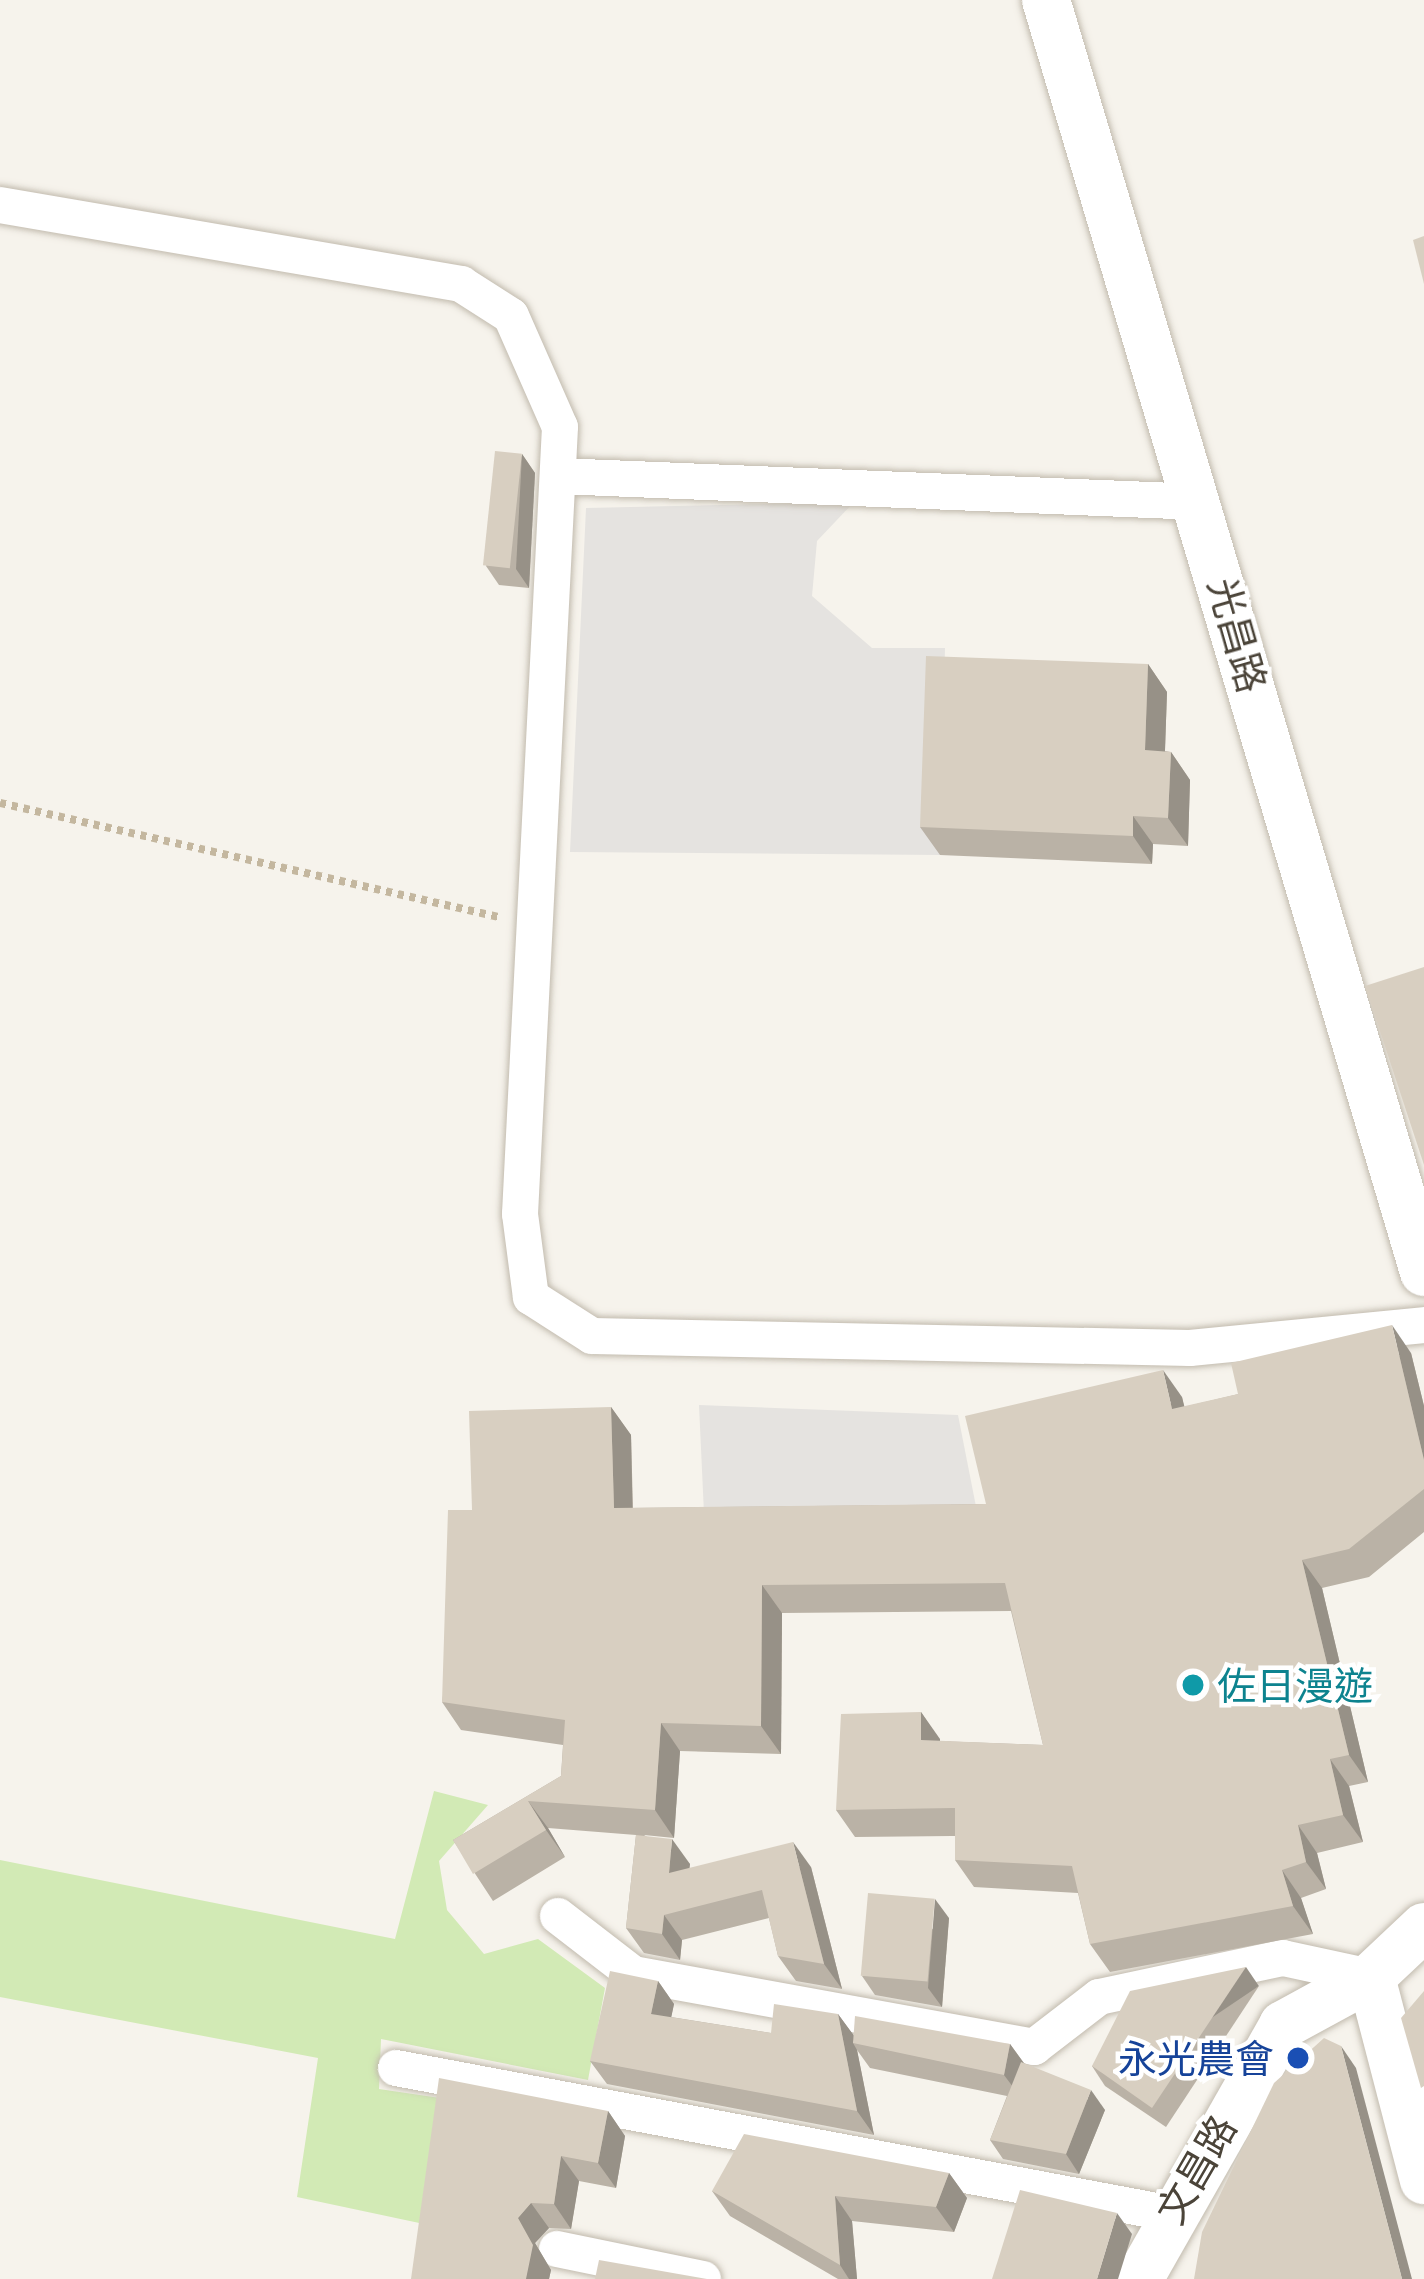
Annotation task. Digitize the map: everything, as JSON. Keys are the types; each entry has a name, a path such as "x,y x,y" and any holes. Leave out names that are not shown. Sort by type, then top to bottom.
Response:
{"street":[{"name":"光昌路","path":"1046,0 1199,502 1424,1272"},
{"path":"0,205 461,284 511,316 560,427 520,1214 531,1297 592,1336 1190,1348 1424,1325"},
{"path":"558,476 1199,502"},
{"path":"558,1916 633,1974 1034,2047 1099,1996 1283,1958 1371,1977"},
{"path":"1371,1977 1424,1927"},
{"path":"1371,1977 1424,2180"},
{"name":"文昌路","path":"1138,2279 1167,2213 1283,2025 1371,1977"},
{"path":"396,2068 1167,2213"},
{"path":"557,2249 703,2279"}],"path":[{"path":"0,803 536,926"}],"green space":[{"path":"434,1791 488,1805 439,1861 447,1910 484,1954 538,1939 605,1988 588,2080 381,2039 379,2089 440,2098 424,2224 297,2197 318,2058 0,1997 0,1860 395,1939"}],"shaded area":[{"path":"854,502 817,541 812,596 872,648 945,648 940,855 570,852 586,508"},
{"path":"699,1405 958,1415 981,1532 705,1535"}],"building":[{"path":"1424,236 1424,284 1413,240"},
{"path":"495,451 522,454 510,568 483,565"},
{"path":"926,656 1148,664 1145,750 1171,752 1168,818 1133,816 1133,836 920,827"},
{"path":"1424,967 1424,1165 1365,986"},
{"path":"1392,1325 1424,1460 1424,1489 1349,1549 1302,1560 1349,1755 1330,1759 1343,1815 1298,1825 1306,1862 1282,1870 1293,1906 1090,1944 1072,1866 955,1860 955,1808 836,1810 841,1714 921,1712 921,1740 1043,1745 1005,1583 762,1585 761,1726 661,1723 655,1810 528,1801 546,1830 473,1874 453,1840 561,1776 565,1720 442,1702 448,1510 472,1510 469,1411 611,1407 614,1508 986,1504 965,1416 1163,1370 1172,1409 1238,1394 1231,1363"},
{"path":"636,1835 672,1839 669,1873 793,1842 824,1964 778,1956 762,1890 664,1915 662,1934 626,1928"},
{"path":"868,1893 935,1899 928,1982 861,1976"},
{"path":"1246,1967 1152,2108 1092,2066 1130,1991"},
{"path":"610,1971 658,1981 651,2014 771,2033 774,2004 838,2014 857,2111 590,2061"},
{"path":"1424,1991 1424,2086 1421,2088 1401,2018"},
{"path":"855,2016 1010,2044 1004,2075 853,2043"},
{"path":"1324,2038 1341,2046 1402,2279 1194,2279 1202,2232 1274,2083"},
{"path":"1021,2062 1091,2090 1066,2154 990,2140"},
{"path":"439,2078 608,2111 598,2163 561,2156 554,2204 531,2203 518,2218 533,2245 526,2279 411,2279"},
{"path":"744,2134 949,2173 936,2207 835,2196 840,2265 712,2191"},
{"path":"1020,2190 1117,2213 1097,2279 992,2279"},
{"path":"599,2260 707,2279 595,2279"}],"place":[{"name":"佐日漫遊","path":"1193,1685"},
{"name":"永光農會","path":"1298,2058"}]}
